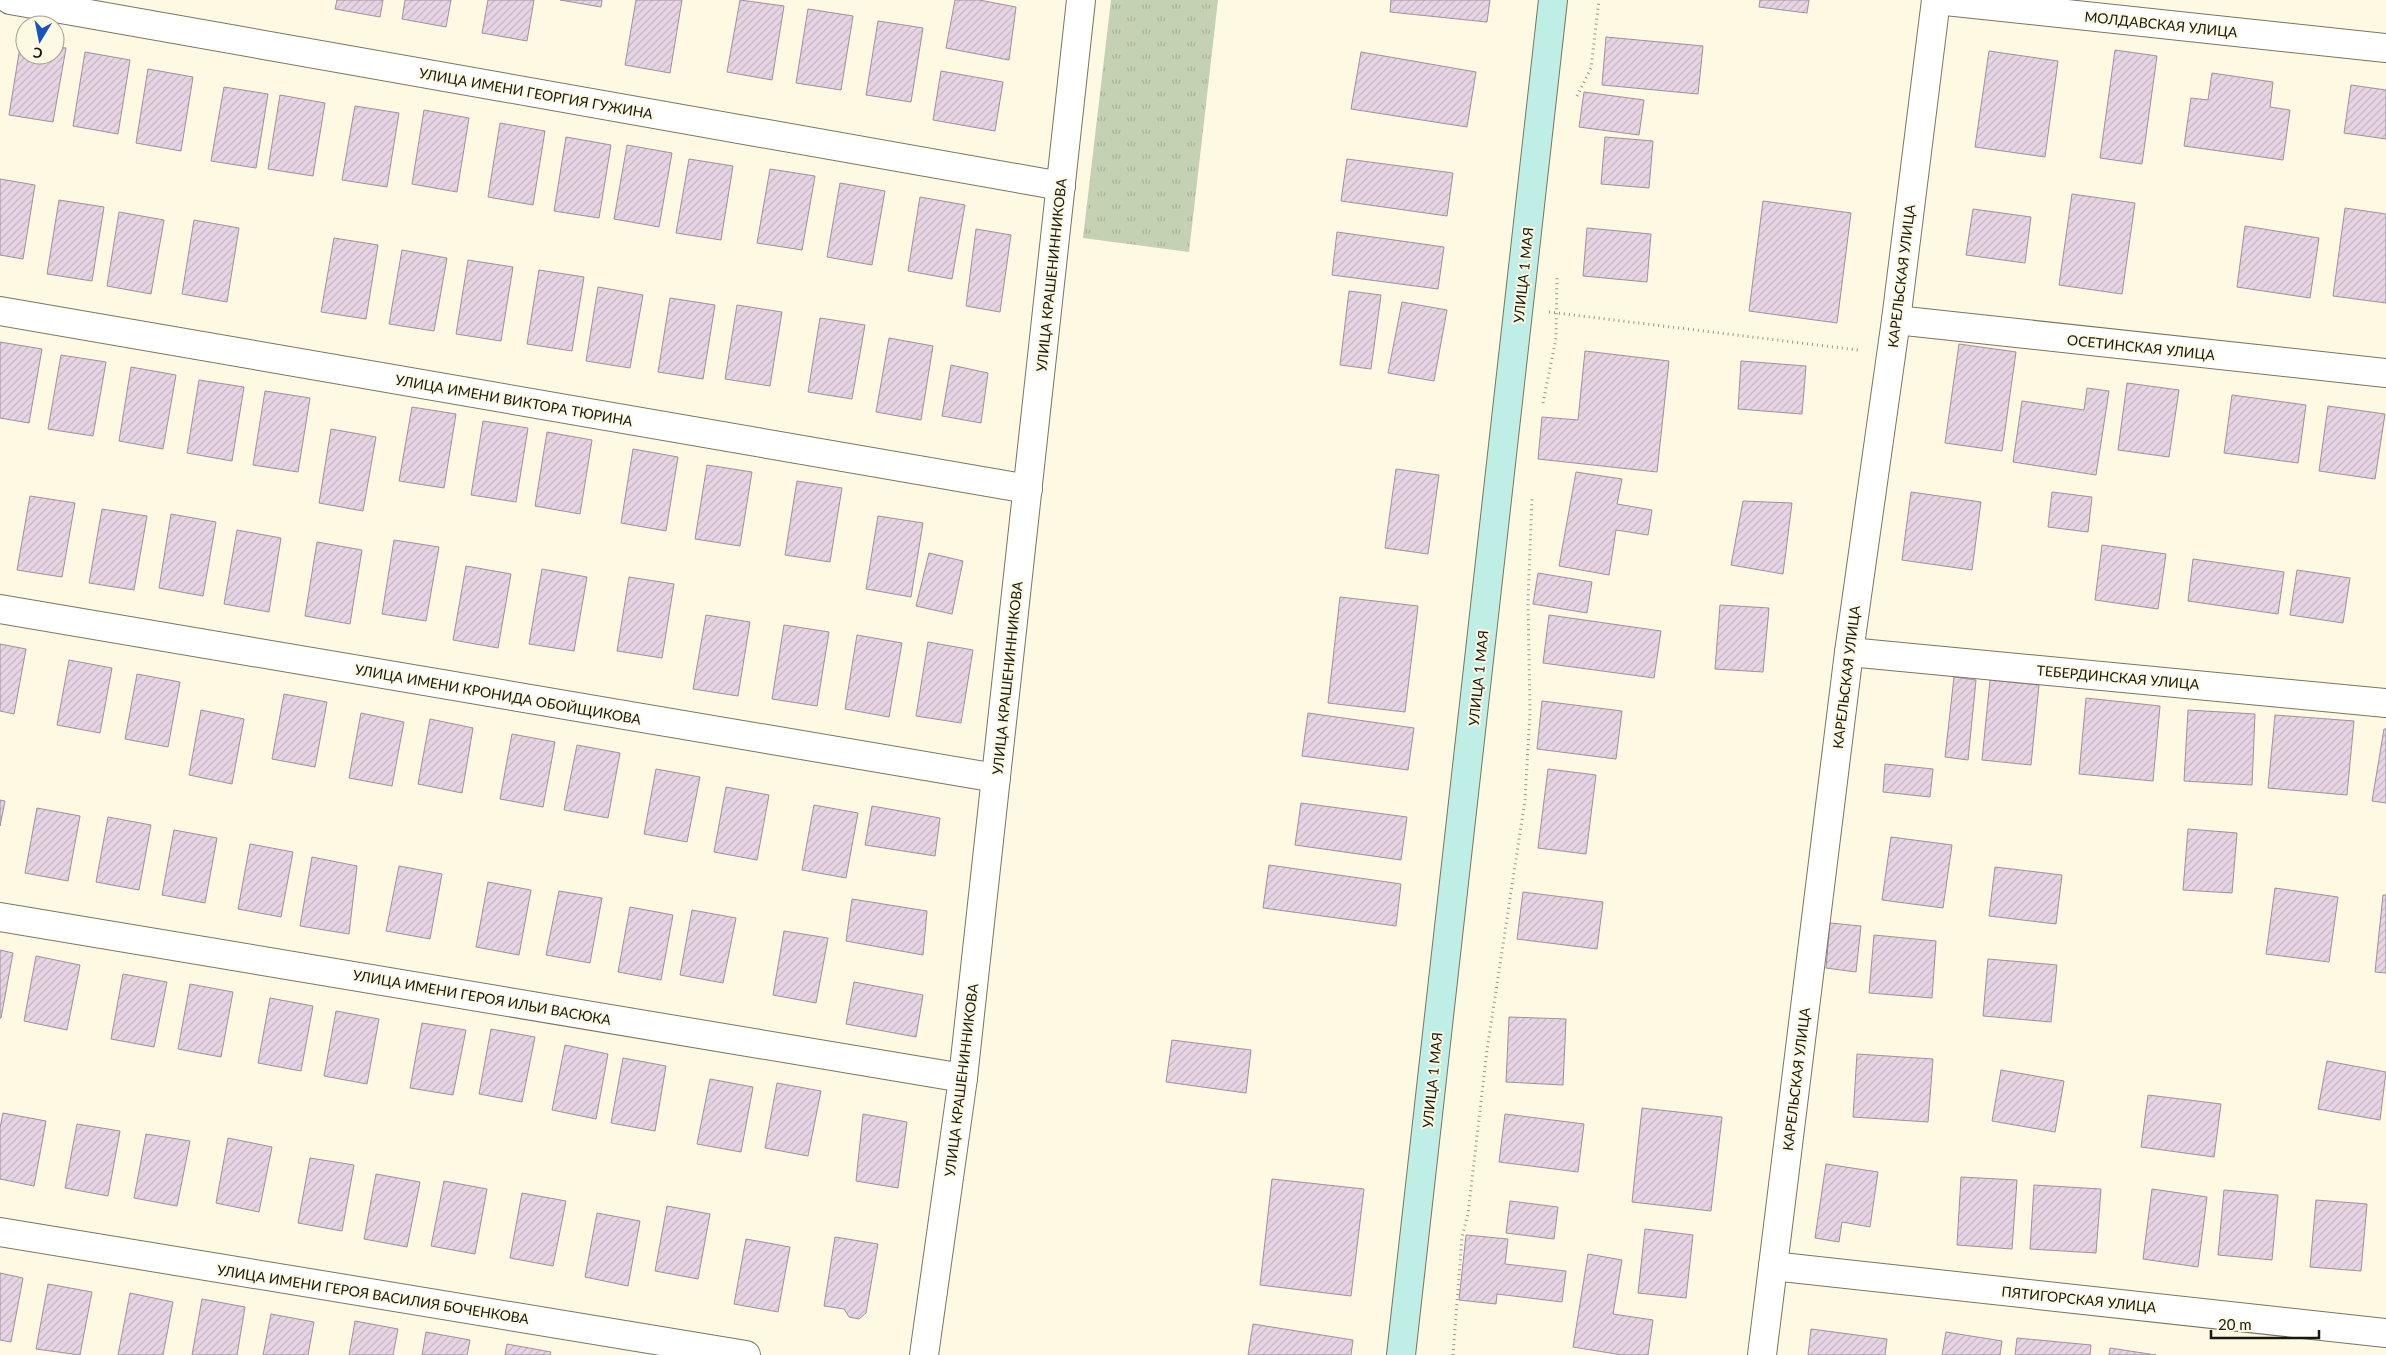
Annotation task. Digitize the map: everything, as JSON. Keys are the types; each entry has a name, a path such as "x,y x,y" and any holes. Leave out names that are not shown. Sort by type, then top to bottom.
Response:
{"street":[{"name":"УЛИЦА ИМЕНИ ГЕОРГИЯ ГУЖИНА","path":"10,0 1061,186"},
{"name":"УЛИЦА КРАШЕНИННИКОВА","path":"924,1355 963,1078 1081,0"},
{"name":"УЛИЦА 1 МАЯ","path":"1401,1355 1553,0"},
{"name":"МОЛДАВСКАЯ УЛИЦА","path":"1936,0 2386,48"},
{"name":"КАРЕЛЬСКАЯ УЛИЦА","path":"1762,1355 1849,652 1896,320 1936,0"},
{"name":"УЛИЦА ИМЕНИ ВИКТОРА ТЮРИНА","path":"0,311 1028,489"},
{"name":"ОСЕТИНСКАЯ УЛИЦА","path":"1896,320 2386,373"},
{"name":"УЛИЦА ИМЕНИ КРОНИДА ОБОЙЩИКОВА","path":"0,609 996,778"},
{"name":"ТЕБЕРДИНСКАЯ УЛИЦА","path":"1849,652 2386,703"},
{"name":"УЛИЦА ИМЕНИ ГЕРОЯ ИЛЬИ ВАСЮКА","path":"0,916 963,1078"},
{"name":"УЛИЦА ИМЕНИ ГЕРОЯ ВАСИЛИЯ БОЧЕНКОВА","path":"0,1232 746,1355"},
{"name":"ПЯТИГОРСКАЯ УЛИЦА","path":"1773,1266 2386,1333"}],"path":[{"path":"1576,102 1577,94 1591,68 1599,0"},
{"path":"1542,407 1556,338 1557,267"},
{"path":"1519,309 1891,354"},
{"path":"1453,1355 1462,1238 1468,1214 1487,1050 1525,800 1530,713 1528,602 1532,495"}],"green space":[{"path":"1111,0 1218,0 1189,252 1083,238"}],"building":[{"path":"337,0 383,0 380,17 335,9"},
{"path":"405,0 451,0 446,27 402,19"},
{"path":"488,0 534,0 527,41 482,33"},
{"path":"560,0 602,0 601,7"},
{"path":"636,0 682,0 670,73 625,65"},
{"path":"740,0 784,6 772,80 727,72"},
{"path":"955,0 979,0 1016,7 1009,60 946,48"},
{"path":"1391,0 1490,0 1487,22 1390,12"},
{"path":"1760,0 1809,0 1807,13 1759,7"},
{"path":"808,9 853,16 841,90 796,83"},
{"path":"878,21 923,28 911,102 866,95"},
{"path":"1606,37 1703,46 1698,94 1602,85"},
{"path":"2115,50 2157,56 2142,164 2100,158"},
{"path":"1989,51 2058,61 2045,157 1975,147"},
{"path":"85,52 130,60 118,134 73,126"},
{"path":"1361,52 1476,72 1467,127 1351,109"},
{"path":"17,65 63,65 53,122 9,115"},
{"path":"148,69 193,77 181,151 136,143"},
{"path":"941,71 1003,82 995,131 933,120"},
{"path":"2212,73 2273,82 2270,107 2290,110 2283,160 2184,146 2191,98 2208,100"},
{"path":"2351,85 2386,90 2386,139 2344,133"},
{"path":"224,87 268,94 256,168 211,161"},
{"path":"1584,92 1644,100 1639,135 1579,127"},
{"path":"280,95 325,103 313,176 268,169"},
{"path":"355,106 399,113 387,187 342,180"},
{"path":"424,110 469,118 457,192 412,184"},
{"path":"500,123 545,131 533,205 488,197"},
{"path":"566,137 611,145 599,218 554,211"},
{"path":"1605,137 1653,141 1649,188 1601,184"},
{"path":"627,145 672,153 659,227 614,219"},
{"path":"689,159 733,166 721,240 676,233"},
{"path":"1347,159 1453,173 1447,216 1341,201"},
{"path":"770,169 815,176 802,250 757,243"},
{"path":"0,179 35,185 23,259 0,255"},
{"path":"840,183 885,191 872,265 827,257"},
{"path":"2072,194 2135,203 2122,294 2059,285"},
{"path":"920,197 965,205 952,279 908,271"},
{"path":"59,200 104,207 92,281 47,274"},
{"path":"1763,201 1851,213 1837,323 1749,311"},
{"path":"2345,208 2386,214 2386,303 2333,296"},
{"path":"1973,209 2031,217 2025,263 1966,255"},
{"path":"119,212 164,220 151,294 107,286"},
{"path":"194,220 239,228 227,302 182,294"},
{"path":"2245,226 2319,238 2310,298 2237,287"},
{"path":"1587,228 1651,234 1647,282 1583,276"},
{"path":"976,229 1011,235 1000,312 966,306"},
{"path":"1337,232 1444,247 1438,289 1332,275"},
{"path":"334,238 378,245 366,319 321,312"},
{"path":"402,250 447,258 434,331 389,324"},
{"path":"468,260 513,267 501,341 456,334"},
{"path":"539,270 584,277 572,351 527,344"},
{"path":"598,287 643,295 630,368 586,361"},
{"path":"1349,291 1381,295 1371,369 1340,365"},
{"path":"670,298 715,305 703,379 658,372"},
{"path":"1402,302 1447,310 1434,381 1388,373"},
{"path":"737,305 782,312 770,386 725,379"},
{"path":"820,318 865,325 852,399 808,392"},
{"path":"889,338 933,346 921,420 876,412"},
{"path":"0,342 42,349 29,423 0,418"},
{"path":"1959,344 2016,352 2002,451 1945,443"},
{"path":"1585,351 1669,361 1657,472 1538,459 1542,417 1578,420"},
{"path":"61,355 106,362 93,436 48,429"},
{"path":"1741,361 1806,366 1802,414 1738,409"},
{"path":"951,365 988,373 981,423 942,416"},
{"path":"131,367 176,375 163,449 119,441"},
{"path":"199,380 244,387 232,461 187,453"},
{"path":"2127,383 2179,390 2169,457 2118,450"},
{"path":"2087,388 2109,391 2096,475 2013,462 2022,401 2084,410"},
{"path":"265,391 310,398 298,472 253,465"},
{"path":"2232,395 2306,405 2298,463 2224,453"},
{"path":"2328,406 2385,414 2375,479 2319,471"},
{"path":"412,407 456,414 444,488 399,481"},
{"path":"483,421 528,428 516,502 471,495"},
{"path":"331,429 376,437 363,511 319,503"},
{"path":"547,432 592,440 580,514 535,506"},
{"path":"633,449 678,457 666,531 621,523"},
{"path":"707,465 752,472 740,546 695,539"},
{"path":"1396,469 1439,475 1428,554 1385,548"},
{"path":"1576,472 1622,479 1617,504 1652,510 1648,535 1616,530 1609,575 1559,566"},
{"path":"797,481 842,488 830,562 785,555"},
{"path":"1911,492 1981,502 1972,570 1902,560"},
{"path":"2052,492 2092,497 2088,532 2048,527"},
{"path":"30,496 75,503 62,577 17,570"},
{"path":"1743,501 1792,503 1783,574 1731,565"},
{"path":"102,509 147,516 134,590 89,583"},
{"path":"171,514 216,522 203,596 159,588"},
{"path":"878,516 923,523 911,597 866,589"},
{"path":"237,530 281,538 269,612 224,604"},
{"path":"394,540 439,547 426,621 382,614"},
{"path":"317,542 362,550 350,624 305,616"},
{"path":"2102,545 2166,554 2158,609 2095,600"},
{"path":"929,553 963,561 952,614 916,606"},
{"path":"2193,559 2284,572 2278,614 2188,601"},
{"path":"466,566 511,574 498,648 453,640"},
{"path":"542,569 587,577 574,651 529,644"},
{"path":"2297,570 2350,578 2343,623 2290,615"},
{"path":"1538,573 1592,582 1587,613 1533,604"},
{"path":"629,577 674,584 662,658 617,651"},
{"path":"1340,597 1418,606 1405,712 1328,703"},
{"path":"1720,605 1769,608 1763,672 1715,669"},
{"path":"706,615 750,622 738,696 693,689"},
{"path":"1549,615 1661,631 1654,678 1543,663"},
{"path":"784,625 829,632 817,706 772,699"},
{"path":"857,635 902,643 889,717 845,709"},
{"path":"928,642 973,650 961,723 916,716"},
{"path":"0,644 26,649 14,714 0,711"},
{"path":"69,660 112,668 100,733 57,725"},
{"path":"137,674 180,682 168,747 125,739"},
{"path":"1954,677 1976,680 1968,760 1945,757"},
{"path":"1990,680 2039,685 2031,765 1982,760"},
{"path":"284,694 327,702 315,767 272,759"},
{"path":"2086,698 2160,706 2153,781 2079,774"},
{"path":"1542,701 1622,711 1616,759 1537,749"},
{"path":"201,710 244,719 232,784 189,775"},
{"path":"2188,710 2255,714 2252,785 2184,781"},
{"path":"361,713 404,722 392,786 349,778"},
{"path":"1308,713 1414,728 1408,770 1302,756"},
{"path":"2275,715 2354,721 2347,795 2268,788"},
{"path":"430,719 473,728 462,793 418,784"},
{"path":"2384,729 2386,729 2386,803 2372,801"},
{"path":"512,734 555,742 543,807 500,799"},
{"path":"577,745 620,753 608,818 564,810"},
{"path":"1885,764 1933,769 1930,797 1883,792"},
{"path":"656,769 700,777 687,842 644,834"},
{"path":"1548,769 1596,775 1586,854 1538,848"},
{"path":"726,787 769,795 757,860 714,852"},
{"path":"0,800 5,801 0,826"},
{"path":"1301,803 1407,817 1401,860 1295,845"},
{"path":"814,805 858,813 846,878 802,870"},
{"path":"872,806 940,818 935,856 865,845"},
{"path":"37,808 80,816 68,881 25,873"},
{"path":"108,817 151,825 139,890 96,882"},
{"path":"2188,829 2237,833 2232,893 2183,890"},
{"path":"174,830 217,838 205,903 162,895"},
{"path":"1891,837 1952,845 1943,908 1882,900"},
{"path":"250,844 293,852 281,917 238,909"},
{"path":"312,857 357,866 349,934 300,926"},
{"path":"1269,865 1401,884 1396,926 1263,908"},
{"path":"399,866 442,874 430,939 386,931"},
{"path":"1995,867 2062,875 2056,924 1989,916"},
{"path":"488,882 531,890 519,955 476,947"},
{"path":"2275,888 2338,897 2329,962 2266,954"},
{"path":"559,891 602,898 590,963 546,955"},
{"path":"1523,892 1603,902 1597,949 1517,939"},
{"path":"2383,895 2386,895 2386,973 2375,972"},
{"path":"852,899 927,911 923,955 846,941"},
{"path":"630,907 673,915 661,980 618,972"},
{"path":"692,910 736,918 723,983 680,975"},
{"path":"1830,923 1861,926 1856,972 1826,968"},
{"path":"784,931 828,938 816,1003 773,995"},
{"path":"1874,935 1936,941 1932,998 1869,993"},
{"path":"0,950 13,953 1,1018 0,1018"},
{"path":"36,956 80,965 67,1030 24,1021"},
{"path":"1988,959 2057,965 2051,1022 1983,1016"},
{"path":"123,974 167,982 154,1047 111,1039"},
{"path":"854,982 923,995 916,1037 846,1024"},
{"path":"190,984 233,992 221,1057 178,1049"},
{"path":"270,998 313,1006 301,1071 258,1063"},
{"path":"336,1011 379,1019 367,1084 324,1076"},
{"path":"1509,1017 1566,1019 1563,1085 1506,1082"},
{"path":"422,1023 466,1030 453,1095 410,1088"},
{"path":"491,1029 535,1037 522,1102 479,1094"},
{"path":"1172,1040 1251,1050 1246,1093 1166,1082"},
{"path":"565,1045 608,1054 596,1119 552,1110"},
{"path":"1857,1054 1933,1059 1928,1122 1853,1117"},
{"path":"623,1058 666,1066 655,1131 611,1123"},
{"path":"2327,1061 2386,1072 2380,1120 2318,1109"},
{"path":"2001,1070 2064,1081 2055,1132 1992,1121"},
{"path":"710,1079 753,1087 741,1152 697,1144"},
{"path":"777,1083 821,1091 808,1156 765,1148"},
{"path":"2148,1095 2221,1104 2214,1157 2141,1147"},
{"path":"1642,1108 1722,1117 1711,1211 1632,1202"},
{"path":"3,1113 46,1121 34,1186 0,1179 0,1128"},
{"path":"863,1114 907,1122 898,1188 856,1181"},
{"path":"1505,1114 1584,1124 1578,1172 1499,1162"},
{"path":"77,1124 120,1131 108,1196 65,1188"},
{"path":"146,1134 190,1141 177,1206 134,1198"},
{"path":"228,1138 272,1147 259,1212 216,1203"},
{"path":"310,1158 354,1165 342,1231 298,1223"},
{"path":"1826,1164 1878,1172 1870,1227 1842,1222 1839,1242 1815,1238"},
{"path":"376,1174 420,1182 407,1247 364,1239"},
{"path":"1961,1177 2017,1180 2012,1249 1957,1245"},
{"path":"1272,1179 1364,1189 1351,1296 1260,1285"},
{"path":"444,1181 487,1189 475,1254 431,1246"},
{"path":"2034,1185 2101,1189 2096,1253 2030,1249"},
{"path":"2152,1189 2207,1197 2198,1267 2143,1259"},
{"path":"2224,1190 2278,1195 2272,1260 2218,1255"},
{"path":"522,1193 566,1201 553,1266 510,1258"},
{"path":"2316,1200 2367,1204 2361,1271 2310,1267"},
{"path":"1510,1201 1558,1207 1554,1239 1506,1233"},
{"path":"667,1206 710,1214 698,1279 655,1271"},
{"path":"597,1213 640,1221 628,1286 585,1277"},
{"path":"1645,1229 1693,1235 1686,1298 1638,1293"},
{"path":"1466,1235 1508,1239 1505,1264 1566,1271 1562,1302 1497,1294 1496,1304 1459,1300"},
{"path":"835,1237 878,1244 866,1313 859,1319 849,1317 844,1309 824,1306"},
{"path":"746,1239 790,1247 778,1312 734,1304"},
{"path":"1588,1254 1622,1260 1613,1314 1653,1320 1648,1355 1622,1355 1573,1347"},
{"path":"0,1273 23,1278 11,1342 0,1340"},
{"path":"48,1284 92,1292 80,1355 36,1349"},
{"path":"130,1293 173,1302 163,1355 118,1355"},
{"path":"202,1299 245,1307 237,1355 192,1355"},
{"path":"271,1314 314,1322 308,1355 263,1355"},
{"path":"355,1321 398,1329 393,1355 349,1355"},
{"path":"1253,1324 1353,1340 1351,1355 1248,1355"},
{"path":"1811,1329 1887,1339 1885,1355 1808,1355"},
{"path":"426,1332 470,1340 467,1355 422,1355"},
{"path":"1946,1332 2002,1341 2000,1355 1942,1355"},
{"path":"2017,1338 2091,1345 2090,1355 2015,1355"},
{"path":"507,1344 551,1352 550,1355 505,1355"},
{"path":"2110,1348 2156,1355 2109,1355"}]}
